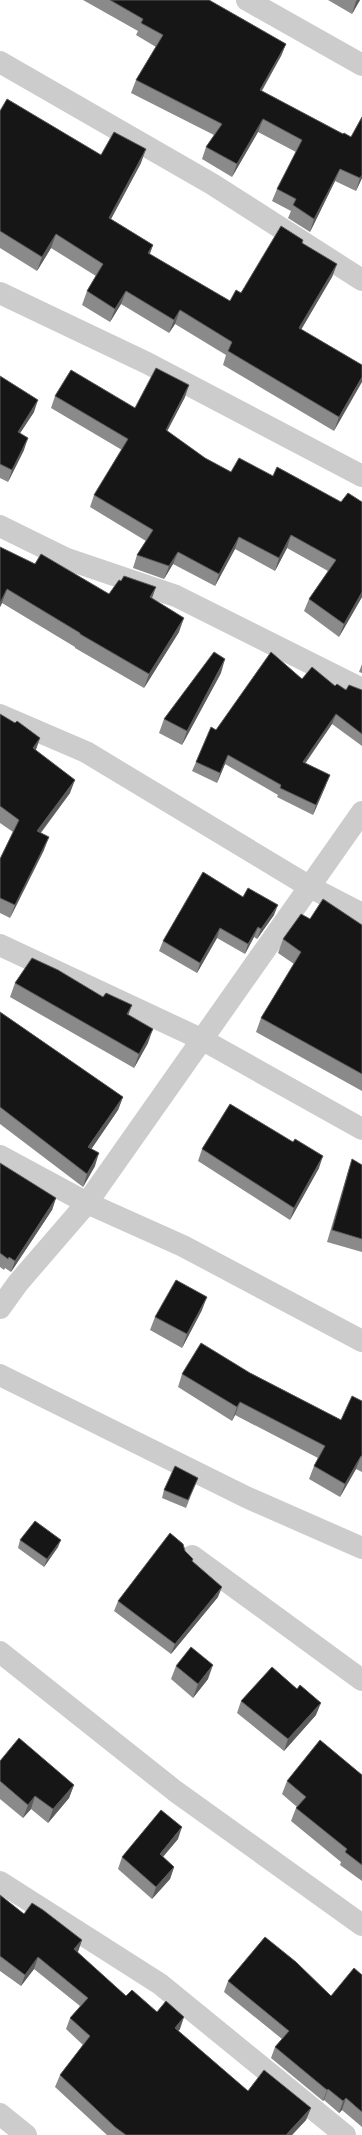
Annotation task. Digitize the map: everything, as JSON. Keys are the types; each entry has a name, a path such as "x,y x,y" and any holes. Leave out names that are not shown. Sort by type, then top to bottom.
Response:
{"street":[{"path":"247,0 362,65"},
{"path":"0,62 212,184 362,280"},
{"path":"0,293 147,363 362,476"},
{"path":"0,526 66,559 176,596 362,689"},
{"path":"0,716 86,752 310,887 362,914"},
{"path":"0,1308 18,1283 87,1203 362,812"},
{"path":"0,945 203,1040 362,1130"},
{"path":"0,1156 87,1203 183,1246 362,1341"},
{"path":"0,1375 246,1497 362,1548"},
{"path":"192,1556 362,1680"},
{"path":"0,1652 175,1790 362,1925"},
{"path":"0,1882 160,1984 345,2135"},
{"path":"0,2114 26,2135"}],"building":[{"path":"110,0 209,0 286,44 260,90 351,137 362,117 362,175 360,178 340,169 314,219 293,205 296,199 277,189 302,140 263,119 237,164 206,147 222,124 136,80 163,35 141,23 143,19"},
{"path":"7,99 101,155 114,132 146,149 109,218 153,245 148,253 230,301 236,290 241,293 281,226 303,240 302,243 337,264 299,328 362,365 362,377 339,417 228,351 232,342 180,310 174,320 126,291 115,309 87,291 103,264 56,234 42,257 0,231 0,111"},
{"path":"156,368 189,385 166,430 205,458 231,472 239,458 273,476 277,467 341,502 348,493 362,502 362,592 344,624 309,599 336,560 291,535 279,558 239,537 219,574 178,552 169,566 137,555 153,530 94,495 128,439 55,396 71,370 135,408"},
{"path":"0,376 38,400 18,432 28,438 12,470 0,464"},
{"path":"0,547 35,564 41,554 109,594 119,580 121,581 124,576 156,587 150,597 184,618 149,674 7,589 0,603"},
{"path":"214,652 225,659 187,731 164,719"},
{"path":"271,652 302,679 312,667 335,686 337,684 346,690 349,685 362,690 362,734 336,714 303,762 330,775 316,805 280,788 281,785 228,755 220,773 196,762 211,727 216,730"},
{"path":"0,714 15,723 17,721 40,738 33,748 75,780 37,831 49,837 15,905 0,898 0,859 19,820 0,806"},
{"path":"203,872 243,897 248,888 278,905 261,929 258,927 248,944 220,928 200,963 163,941"},
{"path":"323,899 362,925 362,1074 261,1018 301,952 283,939 301,914 310,919"},
{"path":"32,958 58,970 103,997 106,993 132,1005 127,1014 153,1029 139,1054 15,983"},
{"path":"0,1012 123,1097 88,1147 99,1153 87,1174 0,1107"},
{"path":"230,1104 293,1142 295,1139 323,1156 294,1208 202,1149"},
{"path":"352,1159 362,1165 362,1239 332,1230"},
{"path":"0,1163 56,1198 15,1261 9,1257 8,1259 0,1253"},
{"path":"176,1280 207,1297 187,1334 155,1317"},
{"path":"201,1343 250,1373 341,1420 352,1396 362,1401 362,1456 345,1484 314,1466 325,1446 240,1402 237,1407 182,1374"},
{"path":"175,1466 198,1478 188,1500 164,1490"},
{"path":"35,1521 61,1540 47,1559 20,1540"},
{"path":"170,1533 183,1544 185,1551 193,1559 192,1561 222,1587 175,1644 118,1601"},
{"path":"191,1647 213,1665 198,1684 176,1666"},
{"path":"272,1667 297,1689 300,1685 321,1703 288,1739 241,1701"},
{"path":"19,1738 74,1785 53,1809 35,1796 28,1805 0,1781 0,1761"},
{"path":"320,1740 362,1775 362,1865 345,1852 347,1849 296,1808 306,1797 287,1781"},
{"path":"161,1810 182,1827 160,1854 174,1867 156,1887 122,1857"},
{"path":"0,1895 24,1914 32,1903 82,1940 74,1949 126,1996 132,1990 157,2012 166,2001 184,2017 175,2028 248,2091 264,2070 311,2108 286,2135 126,2135 115,2127 60,2075 90,2036 70,2018 88,1998 38,1957 25,1975 0,1956"},
{"path":"265,1937 296,1962 331,1996 354,1968 362,1975 362,2112 346,2098 343,2101 328,2089 327,2090 275,2047 289,2031 228,1981"}]}
